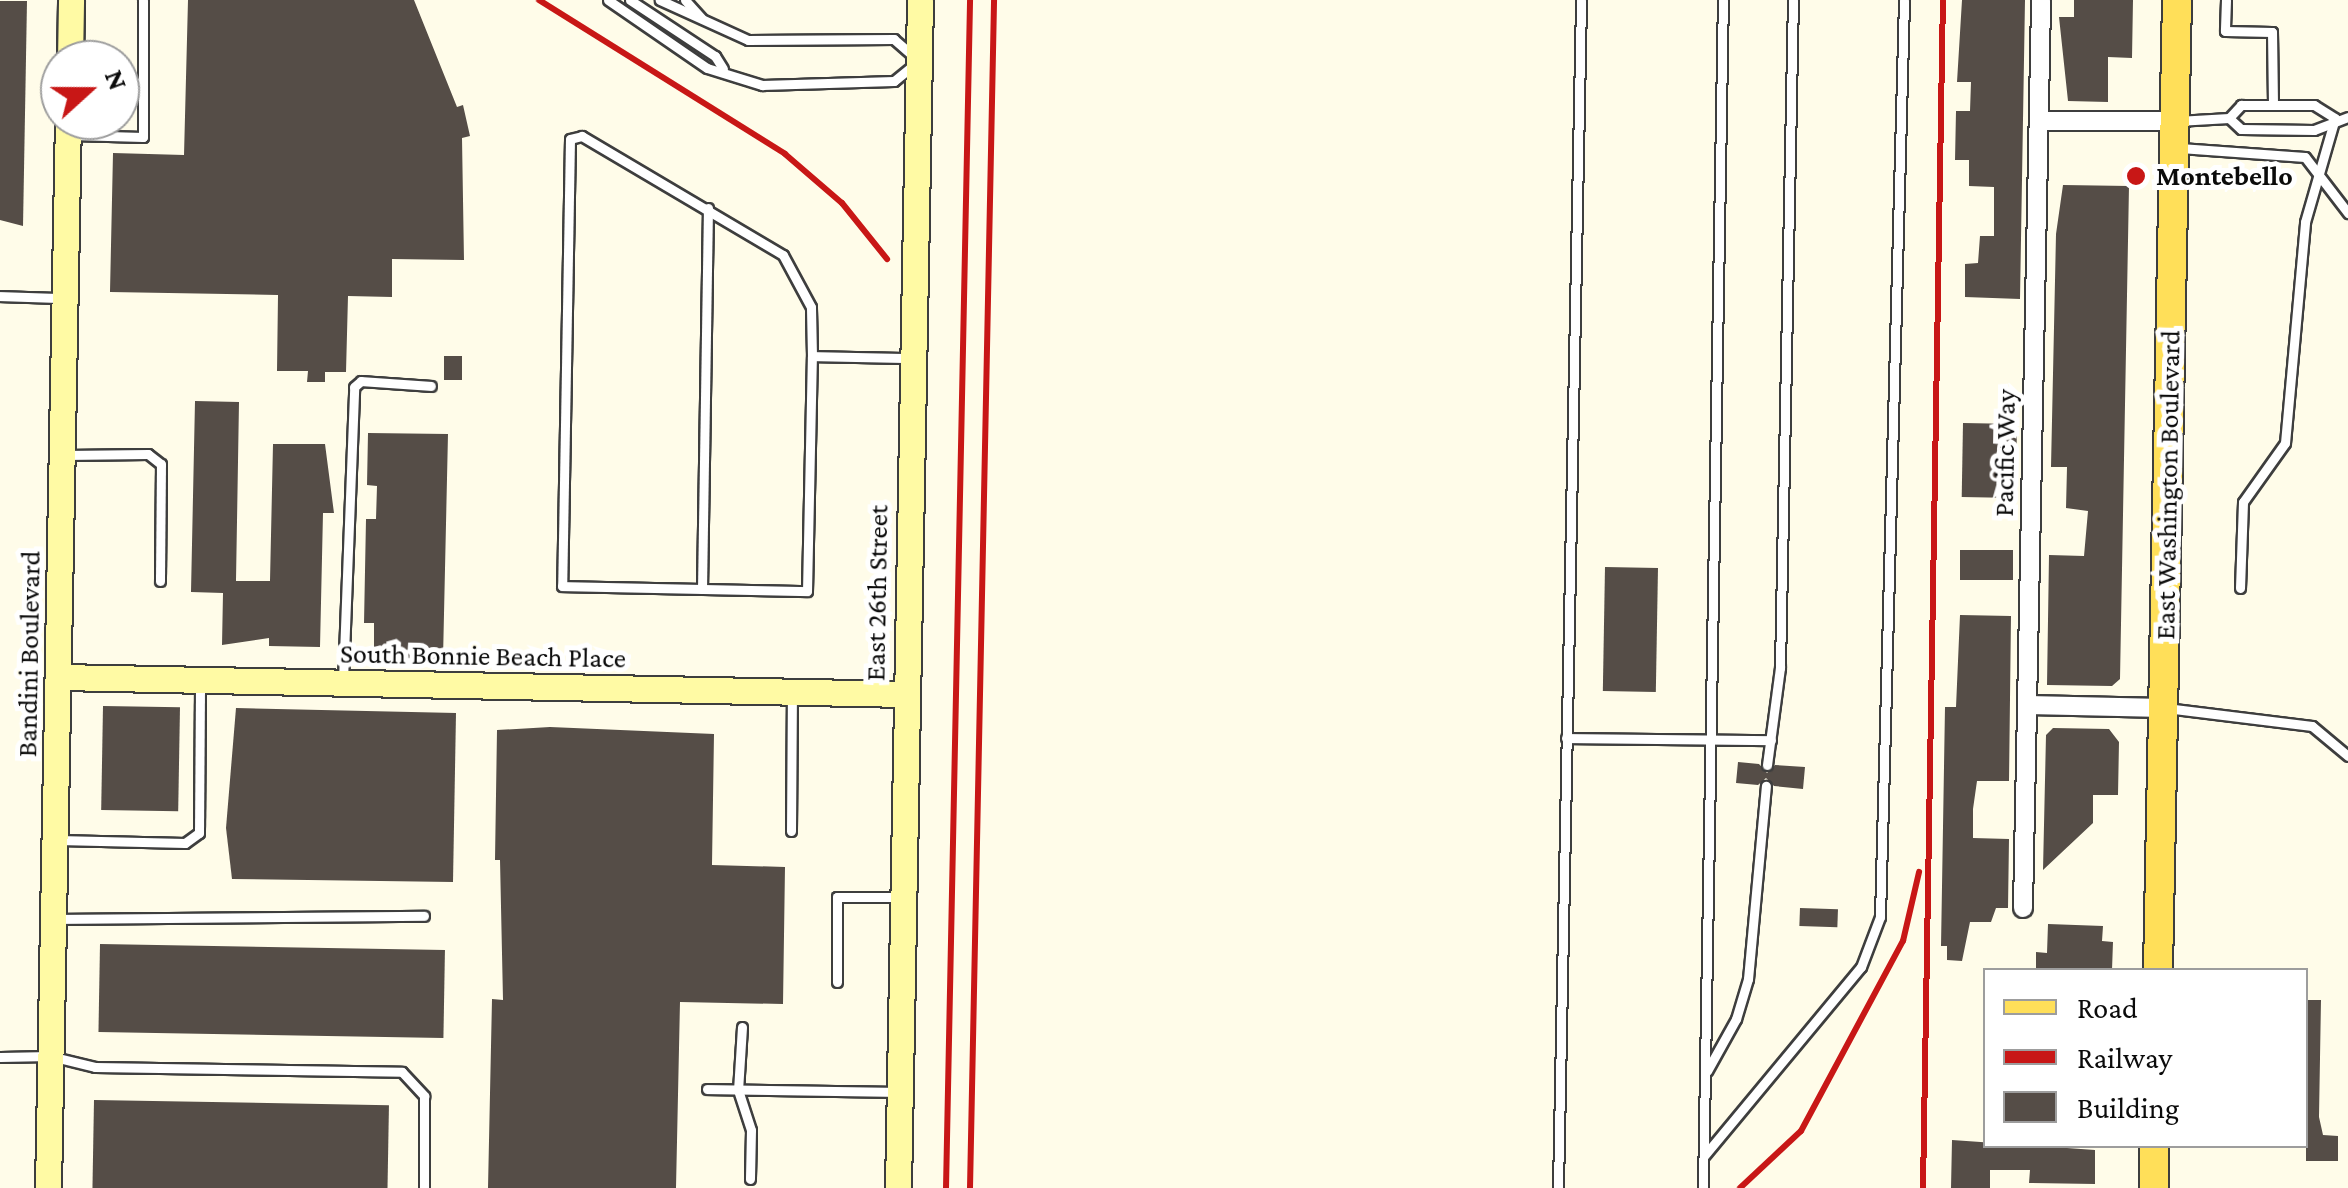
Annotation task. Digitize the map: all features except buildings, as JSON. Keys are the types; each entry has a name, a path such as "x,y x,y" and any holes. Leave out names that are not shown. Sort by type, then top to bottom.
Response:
{"main road":[{"name":"East Washington Boulevard","path":"2158,968 2177,0"},
{"path":"2154,1148 2154,1188"}],"street":[{"path":"70,40 71,0"},
{"name":"East 26th Street","path":"898,1188 920,0"},
{"name":"Pacific Way","path":"2024,908 2041,0"},
{"path":"2039,121 2174,134"},
{"name":"Bandini Boulevard","path":"48,1188 68,140"},
{"name":"South Bonnie Beach Place","path":"59,678 905,694"},
{"path":"2028,705 2164,708"}],"lane":[{"path":"140,137 143,137 143,0"},
{"path":"608,0 707,68 723,69 772,86 894,81 919,61 894,39 748,40 660,0"},
{"path":"630,0 715,56 723,69"},
{"path":"686,0 702,19"},
{"path":"1558,1188 1581,0"},
{"path":"1703,1188 1723,0"},
{"path":"1767,764 1780,668 1793,0"},
{"path":"1704,1156 1860,967 1880,917 1904,0"},
{"path":"2226,0 2225,31 2272,32 2273,105"},
{"path":"2174,134 2228,118 2240,105 2314,105 2335,118"},
{"path":"2228,118 2242,129 2314,130 2335,118 2348,117"},
{"path":"2240,588 2243,502 2285,443 2305,222 2335,118"},
{"path":"2174,134 2288,152 2318,169 2348,213"},
{"path":"582,136 708,208 783,255 811,308 807,591 562,586 570,140 582,136"},
{"path":"702,589 708,208"},
{"path":"0,296 64,298"},
{"path":"812,356 912,358"},
{"path":"342,683 354,387 361,381 431,386"},
{"path":"62,454 148,454 161,464 160,581"},
{"path":"56,840 186,843 198,833 200,680"},
{"path":"790,831 792,692"},
{"path":"2164,708 2312,726 2348,756"},
{"path":"1566,738 1770,740"},
{"path":"1705,1074 1736,1019 1748,979 1766,786"},
{"path":"837,982 836,896 903,897"},
{"path":"54,920 424,916"},
{"path":"742,1027 738,1090 751,1130 750,1179"},
{"path":"0,1057 50,1056 95,1066 402,1072 424,1096 424,1188"},
{"path":"707,1089 900,1092"}],"railway":[{"path":"539,0 785,154 842,203 887,259"},
{"path":"946,1188 970,0"},
{"path":"970,1188 994,0"},
{"path":"1923,1188 1943,0"},
{"path":"1740,1188 1801,1131 1903,941 1919,872"}],"place":[{"name":"Montebello","path":"2136,176"}]}
